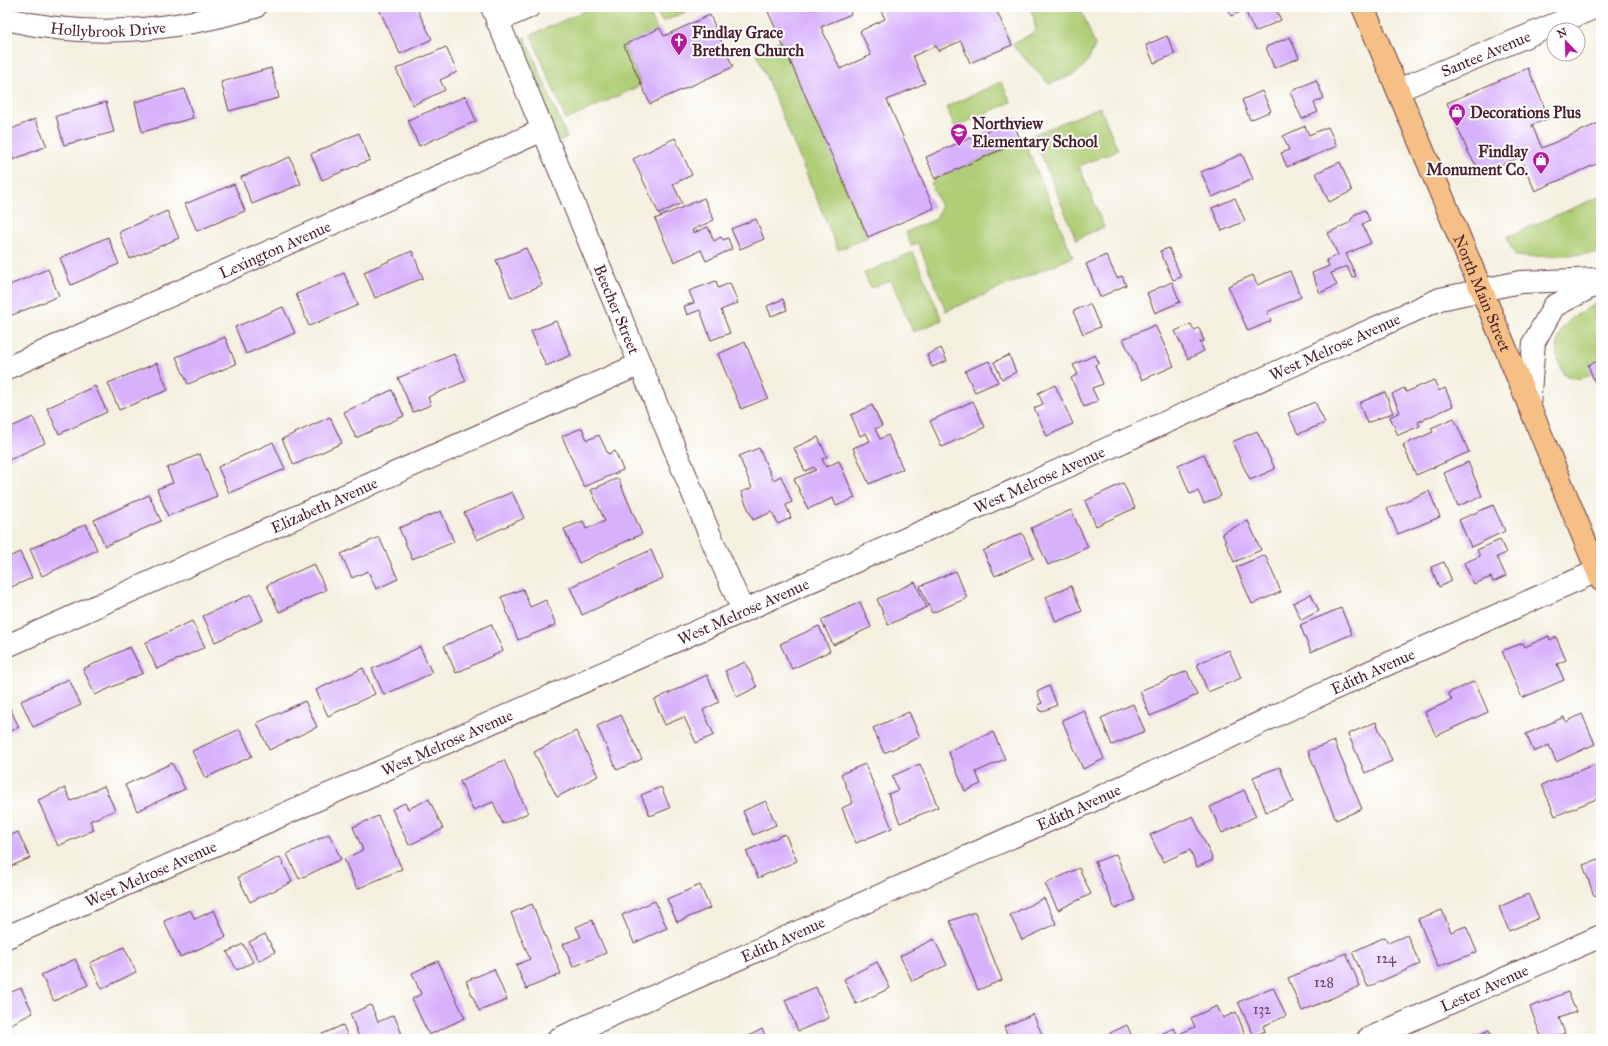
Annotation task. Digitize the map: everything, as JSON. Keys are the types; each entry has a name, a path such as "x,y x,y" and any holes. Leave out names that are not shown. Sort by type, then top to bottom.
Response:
{"main road":[{"name":"North Main Street","path":"1363,7 1529,404 1599,576"}],"street":[{"name":"Hollybrook Drive","path":"7,19 52,27 76,29 115,31 139,30 179,26 225,16 255,7"},
{"path":"494,14 529,7"},
{"name":"Santee Avenue","path":"1398,90 1596,7"},
{"name":"Beecher Street","path":"494,14 712,540 743,611"},
{"name":"Lexington Avenue","path":"7,368 543,130"},
{"name":"West Melrose Avenue","path":"7,937 1143,434 1440,300 1520,282 1601,279"},
{"path":"1529,404 1534,342 1554,306 1601,282"},
{"name":"Elizabeth Avenue","path":"7,646 640,364"},
{"name":"Edith Avenue","path":"558,1039 1063,815 1372,671 1599,576"},
{"name":"Lester Avenue","path":"1368,1039 1601,936"}],"green space":[{"path":"593,7 647,7 657,30 624,45 641,85 566,120 531,35"},
{"path":"655,7 697,7 662,22"},
{"path":"927,7 995,7 1012,45 970,63 961,41 938,51 920,10"},
{"path":"1032,7 1080,7 1095,45 1087,62 1078,72 1049,84 1012,45 1036,31"},
{"path":"525,37 567,138 559,141 520,48 518,40"},
{"path":"781,40 868,237 838,250 757,55 761,49"},
{"path":"1001,82 1011,102 955,127 946,107"},
{"path":"1100,107 1118,150 1079,166 1104,227 1076,239 1033,135"},
{"path":"1024,140 1073,257 946,311 918,243 911,246 906,232 936,219 941,207 931,183 935,179"},
{"path":"1601,196 1601,253 1529,257 1516,256 1507,237"},
{"path":"913,252 942,320 913,332 891,280 871,288 864,273"},
{"path":"1595,304 1601,304 1601,360 1592,374 1580,379 1564,375 1556,353 1558,340 1563,327 1572,318"}],"building":[{"path":"378,7 416,7 432,39 400,54"},
{"path":"766,7 848,7 851,14 821,27 840,69 871,55 860,31 885,19 879,7 995,7 1012,45 970,63 961,41 938,51 936,46 913,56 925,83 887,100 934,208 868,237"},
{"path":"1227,7 1275,7 1281,20 1255,32 1245,10 1231,16"},
{"name":"Findlay Grace Brethren Church","path":"710,15 733,67 650,104 624,45 660,28 664,36"},
{"path":"1167,36 1175,54 1154,63 1146,45"},
{"path":"1290,37 1299,58 1274,68 1266,47"},
{"path":"446,47 457,72 440,80 445,90 413,105 396,69"},
{"path":"271,68 279,98 229,111 221,82"},
{"path":"1528,68 1549,118 1532,125 1542,148 1601,122 1601,162 1535,191 1520,157 1489,170 1478,168 1468,152 1447,103"},
{"path":"1316,80 1324,98 1314,103 1318,112 1302,119 1290,92"},
{"path":"185,89 193,118 142,132 135,102"},
{"path":"1262,91 1271,111 1250,120 1242,100"},
{"path":"466,96 476,121 419,146 408,120"},
{"path":"106,102 114,132 64,145 56,116"},
{"path":"35,119 47,146 7,162 7,131"},
{"path":"1012,120 1021,141 935,179 926,157"},
{"path":"1305,126 1309,135 1328,127 1337,146 1287,167 1281,153 1289,150 1283,136"},
{"path":"359,133 370,160 322,180 311,154"},
{"path":"675,138 692,175 673,184 682,203 659,214 633,159"},
{"path":"1242,154 1253,179 1212,197 1201,172"},
{"path":"290,157 301,184 252,204 241,177"},
{"path":"1340,162 1352,191 1329,202 1316,173"},
{"path":"234,184 245,211 197,231 185,204"},
{"path":"704,198 714,220 692,230 693,233 708,227 714,241 721,237 723,240 728,238 732,249 706,261 701,250 674,262 655,219"},
{"path":"1235,198 1245,221 1222,231 1212,208"},
{"path":"1365,210 1370,221 1362,224 1371,243 1346,254 1356,276 1352,278 1347,266 1331,273 1337,285 1320,293 1312,273 1329,266 1326,260 1338,255 1328,233 1349,223 1354,215"},
{"path":"167,211 179,238 130,259 119,232"},
{"path":"756,219 764,239 740,249 731,229"},
{"path":"108,237 119,264 71,285 60,258"},
{"path":"526,248 542,285 511,298 496,260"},
{"path":"1169,248 1181,277 1173,280 1160,251"},
{"path":"412,251 423,278 375,298 364,272"},
{"path":"1106,255 1117,278 1122,276 1126,285 1100,297 1086,264"},
{"path":"48,269 59,296 10,316 7,308 7,286"},
{"path":"1290,271 1301,297 1267,312 1271,321 1248,331 1228,286 1253,275 1257,285"},
{"path":"344,273 358,305 309,326 296,294"},
{"path":"716,281 718,288 730,283 738,303 721,310 730,333 711,340 700,310 687,315 684,306 694,303 689,291"},
{"path":"1172,282 1180,302 1155,313 1147,293"},
{"path":"783,299 787,310 771,316 767,306"},
{"path":"1090,304 1100,327 1083,334 1073,311"},
{"path":"283,307 295,333 246,354 235,327"},
{"path":"556,321 571,355 546,366 531,331"},
{"path":"1191,324 1194,330 1199,328 1204,341 1200,342 1204,351 1188,359 1175,331"},
{"path":"1155,325 1174,366 1142,380 1123,339"},
{"path":"225,337 236,364 188,384 176,357"},
{"path":"745,342 768,398 741,409 718,354"},
{"path":"941,348 947,361 932,367 927,355"},
{"path":"454,354 466,381 428,397 431,405 413,412 398,378"},
{"path":"1009,355 1016,372 1002,379 994,362"},
{"path":"1095,355 1099,363 1095,365 1103,384 1092,388 1098,401 1084,407 1071,378 1078,374 1073,365"},
{"path":"1601,360 1601,398 1588,365"},
{"path":"989,361 998,382 975,392 965,371"},
{"path":"157,363 168,390 119,410 108,383"},
{"path":"1434,380 1439,391 1445,388 1453,406 1418,422 1420,426 1398,435 1390,417 1400,412 1392,394 1404,388 1406,392"},
{"path":"1055,385 1073,424 1047,436 1034,408 1043,404 1038,393"},
{"path":"95,386 107,412 59,434 47,408"},
{"path":"392,390 404,416 356,438 344,412"},
{"path":"1385,392 1393,413 1367,423 1359,403"},
{"path":"973,401 985,427 942,447 930,421"},
{"path":"1315,402 1325,423 1298,434 1288,413"},
{"path":"872,405 882,426 875,429 880,439 888,435 903,469 869,484 853,448 870,441 866,433 860,436 851,415"},
{"path":"33,417 45,443 7,461 7,429"},
{"path":"330,417 342,443 294,465 282,439"},
{"path":"1454,418 1469,452 1416,475 1403,445 1433,432 1431,428"},
{"path":"582,428 587,440 599,435 608,454 615,451 623,470 584,487 562,436"},
{"path":"1257,431 1275,469 1250,480 1232,442"},
{"path":"818,437 827,457 822,459 826,467 839,461 855,498 836,506 833,498 808,509 794,479 816,470 814,467 805,471 794,448"},
{"path":"273,442 285,469 229,493 218,467"},
{"path":"759,448 773,480 781,476 792,502 786,505 791,518 778,524 772,512 753,520 741,492 752,488 739,456"},
{"path":"200,454 217,496 168,516 157,489 173,483 167,468"},
{"path":"1204,454 1221,496 1204,504 1198,491 1190,494 1178,465"},
{"path":"1468,462 1482,496 1458,506 1444,473"},
{"path":"618,478 642,534 579,563 564,529 583,521 586,529 605,521 591,490"},
{"path":"1123,483 1135,508 1096,526 1085,501"},
{"path":"1429,491 1440,517 1398,534 1387,509"},
{"path":"512,492 524,518 477,540 464,513"},
{"path":"149,495 161,521 105,546 94,520"},
{"path":"1493,505 1505,531 1471,547 1459,520"},
{"path":"1071,510 1088,547 1048,565 1031,528"},
{"path":"441,511 454,542 412,559 399,528"},
{"path":"1248,521 1261,550 1234,562 1222,533"},
{"path":"86,524 97,550 42,576 30,549"},
{"path":"1022,533 1034,558 995,576 983,551"},
{"path":"379,537 398,579 376,589 368,571 352,578 341,554"},
{"path":"1500,540 1506,553 1497,557 1506,576 1493,582 1491,577 1474,584 1464,563 1480,556 1477,550"},
{"path":"651,550 663,578 582,615 570,587"},
{"path":"20,552 32,578 7,589 7,558"},
{"path":"1265,555 1281,592 1252,604 1236,567"},
{"path":"1444,562 1452,581 1439,587 1431,567"},
{"path":"314,564 326,590 279,612 267,585"},
{"path":"956,571 967,598 932,613 920,586"},
{"path":"915,582 927,607 888,625 877,599"},
{"path":"1071,586 1082,611 1056,622 1046,597"},
{"path":"523,589 530,607 546,600 556,625 518,640 501,597"},
{"path":"251,594 263,620 215,642 203,616"},
{"path":"1311,594 1319,611 1301,620 1293,603"},
{"path":"860,602 871,627 833,645 821,620"},
{"path":"1341,608 1352,634 1311,652 1300,625"},
{"path":"192,621 205,647 157,669 145,643"},
{"path":"491,624 503,651 456,673 444,646"},
{"path":"819,626 830,651 792,669 780,644"},
{"path":"1549,636 1550,640 1556,637 1566,660 1557,664 1564,680 1522,698 1502,651 1523,643 1525,647"},
{"path":"130,647 143,673 95,695 83,669"},
{"path":"420,647 432,673 384,695 372,669"},
{"path":"1229,650 1241,678 1208,692 1197,664"},
{"path":"745,662 757,687 737,697 725,671"},
{"path":"363,668 375,694 328,716 316,690"},
{"path":"1187,671 1197,695 1150,716 1140,691"},
{"path":"707,675 719,702 703,710 714,735 696,743 684,717 665,725 654,700"},
{"path":"69,679 81,705 33,727 21,701"},
{"path":"1475,681 1488,712 1436,736 1425,712 1452,700 1448,693"},
{"path":"1049,686 1057,705 1041,712 1038,705 1042,703 1037,692"},
{"path":"305,701 317,727 269,750 257,723"},
{"path":"7,702 19,727 7,733"},
{"path":"1133,704 1145,731 1112,745 1101,718"},
{"path":"1084,710 1104,759 1083,769 1062,720"},
{"path":"909,712 920,737 884,753 873,728"},
{"path":"1582,714 1595,744 1556,762 1549,745 1534,752 1526,734 1564,717 1566,722"},
{"path":"621,715 642,759 617,770 597,726"},
{"path":"1376,722 1392,761 1365,773 1348,734"},
{"path":"240,729 252,756 205,778 192,751"},
{"path":"576,731 598,776 557,797 534,752"},
{"path":"993,732 1005,759 976,772 981,784 965,791 948,751"},
{"path":"1334,741 1362,809 1336,820 1308,751"},
{"path":"504,760 528,813 503,824 493,802 473,810 460,781"},
{"path":"172,763 185,789 137,811 125,785"},
{"path":"865,764 892,828 856,843 842,808 853,803 841,774"},
{"path":"920,764 938,807 900,823 888,794 898,790 892,776"},
{"path":"1596,764 1601,777 1601,797 1555,816 1542,785"},
{"path":"1280,767 1293,802 1266,812 1253,777"},
{"path":"104,786 115,810 90,821 94,830 58,846 38,800 65,788 71,801"},
{"path":"661,787 670,808 650,816 641,795"},
{"path":"1244,790 1256,816 1222,833 1210,807"},
{"path":"429,799 443,829 409,845 392,809 405,803 408,809"},
{"path":"766,801 776,825 753,835 743,811"},
{"path":"378,816 402,869 357,889 344,859 363,850 353,827"},
{"path":"1193,816 1213,860 1197,867 1190,850 1163,862 1150,835"},
{"path":"18,832 30,858 7,868 7,837"},
{"path":"329,834 341,859 299,879 287,854"},
{"path":"785,834 797,861 758,878 746,851"},
{"path":"1116,854 1135,900 1115,909 1095,862"},
{"path":"280,857 292,882 250,902 238,877"},
{"path":"1601,858 1601,893 1594,896 1583,865"},
{"path":"1079,868 1091,894 1058,910 1045,884"},
{"path":"700,885 710,908 677,922 667,899"},
{"path":"1528,894 1539,918 1509,931 1499,907"},
{"path":"1044,898 1056,924 1022,940 1010,915"},
{"path":"655,901 667,928 634,943 622,915"},
{"path":"532,904 561,974 526,989 516,965 530,959 511,913"},
{"path":"190,910 195,919 214,910 226,937 180,957 164,921"},
{"path":"1442,910 1451,932 1466,926 1477,952 1438,967 1418,919"},
{"path":"975,912 1002,980 978,990 950,921"},
{"path":"592,920 606,953 573,967 563,944 581,937 576,927"},
{"path":"265,934 275,952 259,961 249,942"},
{"path":"1407,935 1420,964 1368,987 1352,952 1385,937 1388,943"},
{"path":"934,939 947,965 912,981 900,956"},
{"path":"243,944 253,962 237,970 227,952"},
{"path":"124,947 136,972 102,989 90,963"},
{"path":"1346,953 1360,986 1302,1011 1288,978"},
{"path":"75,959 88,985 54,1001 41,975"},
{"path":"438,961 465,1018 429,1035 412,999 421,994 412,973"},
{"path":"877,962 890,988 856,1004 844,979"},
{"path":"494,969 507,1000 479,1011 466,981"},
{"path":"816,987 829,1018 798,1031 785,1000"},
{"path":"1273,987 1286,1016 1263,1026 1265,1031 1254,1036 1238,1002"},
{"path":"21,988 33,1013 7,1026 7,994"},
{"path":"1568,992 1576,1012 1559,1018 1565,1033 1549,1039 1542,1039 1530,1007"},
{"path":"371,1005 378,1022 394,1015 404,1039 360,1039 350,1014"},
{"path":"1217,1006 1223,1018 1236,1012 1247,1039 1182,1039 1179,1034 1195,1027 1191,1018"},
{"path":"1033,1014 1044,1039 1009,1039 1004,1027"},
{"path":"343,1025 349,1039 322,1039 320,1035"},
{"path":"1127,1025 1133,1039 1113,1039 1110,1033"},
{"path":"1174,1028 1179,1039 1150,1039"},
{"path":"762,1029 767,1039 743,1039"},
{"path":"1489,1030 1493,1039 1470,1039"}],"place":[{"name":"Findlay Grace Brethren Church","path":"679,56"},
{"name":"Decorations Plus","path":"1457,127"},
{"name":"Northview Elementary School","path":"959,147"},
{"name":"Findlay Monument Co.","path":"1541,175"}]}
